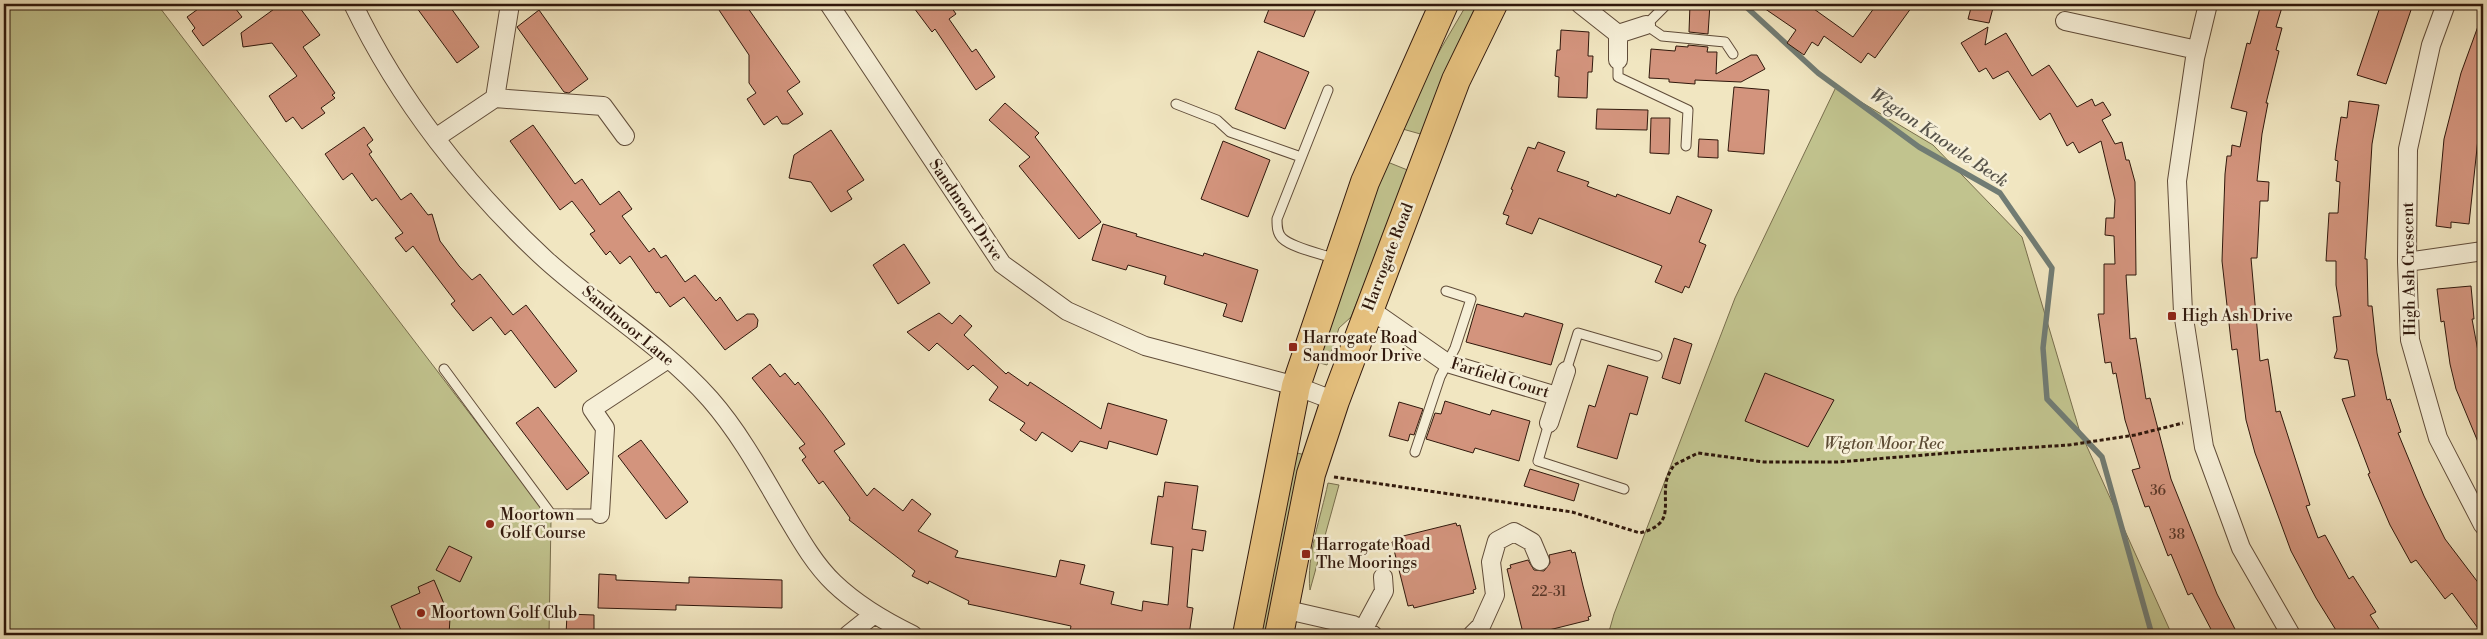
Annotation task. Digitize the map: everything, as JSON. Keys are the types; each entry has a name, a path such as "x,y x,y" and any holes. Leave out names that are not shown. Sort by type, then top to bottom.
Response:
{"highway":[{"path":"1247,635 1296,386 1365,182 1444,4"},
{"name":"Harrogate Road","path":"1281,622 1311,474 1335,401 1368,308 1456,80 1493,4"}],"street":[{"name":"Sandmoor Lane","path":"353,4 405,96 485,198 547,260 668,359 715,406 752,456 802,543 828,576 873,615 913,635"},
{"path":"495,98 510,4"},
{"name":"Sandmoor Drive","path":"829,4 1002,264 1067,311 1145,346 1296,386 1335,401"},
{"path":"1580,4 1618,34"},
{"path":"2208,4 2197,50 2177,182 2183,312 2198,420 2204,447 2241,548 2291,635"},
{"name":"High Ash Crescent","path":"2446,4 2431,45 2408,149 2406,262 2410,340 2438,438 2483,525"},
{"path":"2065,21 2197,50"},
{"path":"1618,34 1646,25"},
{"path":"1618,34 1618,60"},
{"path":"437,137 495,98 603,106 625,136"},
{"path":"2406,262 2483,251"},
{"name":"Farfield Court","path":"1368,308 1446,363 1558,396"},
{"path":"600,514 606,428 592,409 668,359"},
{"name":"Farfield Court","path":"1549,423 1566,371"},
{"path":"1472,635 1488,622 1495,595 1491,562 1497,541 1514,532 1532,542 1540,561"},
{"path":"1281,622 1353,625 1368,633 1384,591 1383,577"},
{"path":"848,635 873,615"}],"lane":[{"path":"1666,5 1646,25 1662,36 1725,42 1733,54"},
{"path":"1618,60 1618,76 1688,110 1686,146"},
{"path":"1328,90 1277,219 1277,229 1282,238 1292,244 1338,260"},
{"path":"1176,104 1217,120 1230,132 1301,157"},
{"path":"1415,452 1446,363 1455,348 1471,299 1446,291"},
{"path":"1566,371 1578,333 1657,356"},
{"path":"444,370 552,514 600,514"},
{"path":"1549,423 1538,461 1624,489"}],"path":[{"path":"1311,474 1572,512 1640,533 1650,530 1664,516 1667,507 1666,482 1674,465 1681,460 1698,454 1764,462 1838,462 2069,445 2135,435 2198,420"}],"green space":[{"name":"Moortown Golf Club","path":"4,4 157,4 551,520 549,635 4,635"},
{"path":"1467,4 1474,5 1475,17 1424,135 1399,128 1412,98"},
{"name":"Wigton Moor Rec","path":"1836,87 1933,145 2022,237 2079,429 2172,635 1608,635 1614,614 1735,298"},
{"path":"1385,161 1410,171 1351,317 1339,328 1327,365 1320,363 1322,342"},
{"path":"1297,453 1306,455 1269,635 1257,635"},
{"path":"1328,483 1339,485 1310,590 1309,577 1312,550"}],"building":[{"path":"205,4 232,4 242,17 203,46 192,31 195,28 187,17"},
{"path":"281,4 297,4 320,35 303,47 335,93 332,95 335,98 321,108 325,113 302,129 293,117 286,122 269,96 297,76 272,43 243,47 241,33"},
{"path":"414,4 448,4 479,47 457,63"},
{"path":"715,4 745,4 800,82 787,91 803,114 788,124 782,124 777,116 764,125 747,99 756,93 749,83 749,55"},
{"path":"911,4 949,4 956,14 949,19 972,52 976,49 995,77 976,90 935,29 932,32"},
{"path":"1271,4 1318,4 1304,37 1264,22"},
{"path":"1690,4 1710,4 1708,34 1689,32"},
{"path":"1758,4 1807,4 1853,37 1877,4 1914,4 1875,58 1868,53 1861,63 1824,36 1818,46 1812,42 1804,55 1787,43 1796,30"},
{"path":"1972,4 1993,8 1989,23 1968,19"},
{"path":"2261,4 2283,4 2276,27 2282,28 2276,50 2279,51 2266,103 2268,103 2262,134 2257,181 2269,182 2268,201 2260,201 2257,258 2251,258 2260,361 2268,359 2276,412 2280,411 2310,505 2306,506 2318,538 2325,535 2349,579 2353,576 2376,612 2370,615 2383,635 2339,635 2316,598 2291,551 2255,453 2246,420 2237,349 2232,350 2222,261 2225,174 2227,156 2231,156 2232,145 2240,147 2247,112 2231,108 2247,43 2250,44"},
{"path":"2381,4 2413,4 2386,84 2357,75"},
{"path":"539,10 588,79 569,93 564,92 517,27"},
{"path":"2481,18 2483,18 2483,113 2479,129 2469,224 2451,222 2451,228 2436,226 2444,139 2461,73"},
{"path":"1988,27 1985,45 2006,33 2032,76 2049,65 2077,107 2092,99 2095,106 2103,102 2111,115 2102,120 2115,144 2122,142 2126,160 2129,160 2135,182 2136,275 2126,275 2130,339 2136,338 2146,399 2150,398 2171,479 2217,594 2238,635 2214,635 2192,593 2188,595 2171,554 2168,556 2149,506 2145,507 2132,470 2140,468 2125,420 2116,373 2113,374 2111,362 2105,363 2098,314 2104,314 2104,264 2115,264 2114,236 2105,235 2106,218 2114,218 2115,200 2101,141 2079,153 2073,142 2067,146 2050,113 2040,120 2008,71 1993,79 1986,68 1979,72 1961,43"},
{"path":"1561,30 1589,32 1588,56 1593,56 1592,72 1588,72 1587,98 1558,97 1559,77 1555,76 1557,50 1560,50"},
{"path":"1688,45 1708,47 1707,52 1717,52 1716,74 1751,55 1757,55 1765,69 1741,82 1695,80 1695,84 1669,82 1669,79 1649,78 1651,49 1675,51 1676,46 1688,47"},
{"path":"1258,51 1309,72 1285,129 1235,109"},
{"path":"1734,87 1769,90 1764,154 1728,151"},
{"path":"2349,101 2379,105 2372,144 2365,259 2367,259 2368,306 2372,306 2377,353 2387,400 2390,399 2401,432 2398,433 2424,496 2445,539 2483,589 2483,635 2452,593 2445,599 2416,560 2411,563 2390,525 2368,474 2370,473 2342,399 2355,396 2348,360 2334,358 2337,350 2333,317 2341,316 2336,285 2336,261 2326,261 2329,213 2338,213 2340,182 2336,181 2338,161 2335,160 2336,150 2341,117 2347,118"},
{"path":"1005,103 1039,133 1035,137 1101,222 1079,239 1019,166 1030,157 989,120"},
{"path":"1597,109 1648,110 1647,130 1596,129"},
{"path":"1651,118 1670,118 1669,154 1650,153"},
{"path":"533,125 575,184 582,179 600,205 619,191 632,209 622,216 649,252 654,248 661,258 666,255 685,282 695,275 716,301 720,297 737,321 747,314 754,314 758,320 757,327 725,350 684,297 670,307 659,292 656,293 630,256 620,264 610,251 606,255 590,234 595,231 572,201 560,210 510,141"},
{"path":"364,127 373,140 367,145 372,152 369,154 401,200 411,193 428,215 432,214 440,241 472,280 480,274 513,315 526,305 577,371 555,388 511,330 505,335 491,317 473,331 451,304 455,301 413,246 406,252 395,238 403,233 376,198 372,201 352,173 343,180 325,154"},
{"path":"831,130 864,180 847,191 852,199 831,212 811,182 789,178 794,155"},
{"path":"1699,139 1718,140 1718,158 1698,157"},
{"path":"1223,141 1270,160 1248,217 1201,199"},
{"path":"1538,142 1565,152 1557,171 1589,182 1587,186 1616,197 1617,194 1670,214 1677,196 1712,210 1699,242 1706,245 1689,288 1685,286 1682,293 1655,282 1662,266 1539,218 1532,234 1506,224 1509,216 1503,214 1513,190 1511,189 1528,147 1535,149"},
{"path":"1103,224 1203,256 1204,253 1258,270 1242,322 1223,316 1227,304 1164,284 1166,276 1128,265 1126,270 1092,260"},
{"path":"904,244 930,283 898,304 873,265"},
{"path":"2471,286 2474,319 2472,319 2483,378 2483,454 2456,389 2450,364 2444,321 2441,322 2437,289"},
{"path":"1477,304 1523,317 1525,313 1563,324 1551,365 1466,342"},
{"path":"939,313 952,324 960,315 972,326 964,335 1006,374 1008,372 1028,386 1030,382 1101,429 1108,403 1167,420 1157,455 1109,441 1107,449 1080,441 1072,452 1042,432 1036,441 1020,430 1025,423 989,400 998,387 973,365 968,370 937,343 929,351 907,332"},
{"path":"1674,338 1692,344 1680,384 1662,378"},
{"path":"770,364 780,377 785,373 795,385 798,382 823,414 845,444 834,451 867,496 874,488 903,511 912,499 931,514 918,531 958,551 955,557 1056,577 1060,560 1085,565 1080,584 1114,592 1111,604 1142,611 1143,601 1168,605 1173,547 1151,544 1158,496 1163,497 1165,482 1198,486 1192,529 1206,531 1203,551 1192,549 1187,607 1193,608 1189,635 1110,635 1097,632 1096,635 1089,635 1070,631 1071,626 968,604 969,601 929,581 928,584 912,576 915,571 849,520 850,518 823,481 819,484 802,460 806,457 799,448 805,444 752,378"},
{"path":"1608,365 1648,377 1637,415 1630,413 1617,459 1577,447 1589,405 1595,407"},
{"path":"1765,373 1834,400 1808,447 1745,421"},
{"path":"1445,401 1490,415 1492,410 1530,421 1519,461 1475,448 1473,453 1426,439 1435,413 1441,414"},
{"path":"1399,402 1423,409 1414,435 1410,434 1408,441 1389,436"},
{"path":"538,407 589,473 567,490 516,423"},
{"path":"641,440 688,502 666,519 618,456"},
{"path":"1530,469 1579,484 1574,501 1524,486"},
{"path":"1456,523 1457,526 1460,525 1476,589 1473,590 1474,593 1414,608 1413,605 1408,606 1392,542 1396,541 1395,538"},
{"path":"449,546 472,557 460,582 436,570"},
{"path":"1571,550 1572,553 1575,552 1591,616 1588,617 1589,620 1529,635 1528,631 1523,633 1507,569 1511,568 1510,565 1528,560 1534,570 1544,571 1550,563 1549,555"},
{"path":"599,574 616,575 616,580 689,583 689,577 782,580 782,608 676,605 676,610 598,608"},
{"name":"Moortown Golf Club","path":"434,580 450,618 449,635 403,635 391,606 420,593 418,587"},
{"path":"567,614 594,615 594,635 566,635"}],"waterway":[{"name":"Wigton Knowle Beck","path":"1743,4 1818,73 1919,147 2000,193 2052,268 2043,348 2047,399 2102,457 2152,635"}],"place":[{"name":"High Ash Drive","path":"2172,316"},
{"name":"Harrogate Road Sandmoor Drive","path":"1293,347"},
{"name":"Moortown Golf Course","path":"490,524"},
{"name":"Harrogate Road The Moorings","path":"1306,554"},
{"name":"Moortown Golf Club","path":"421,613"}]}
